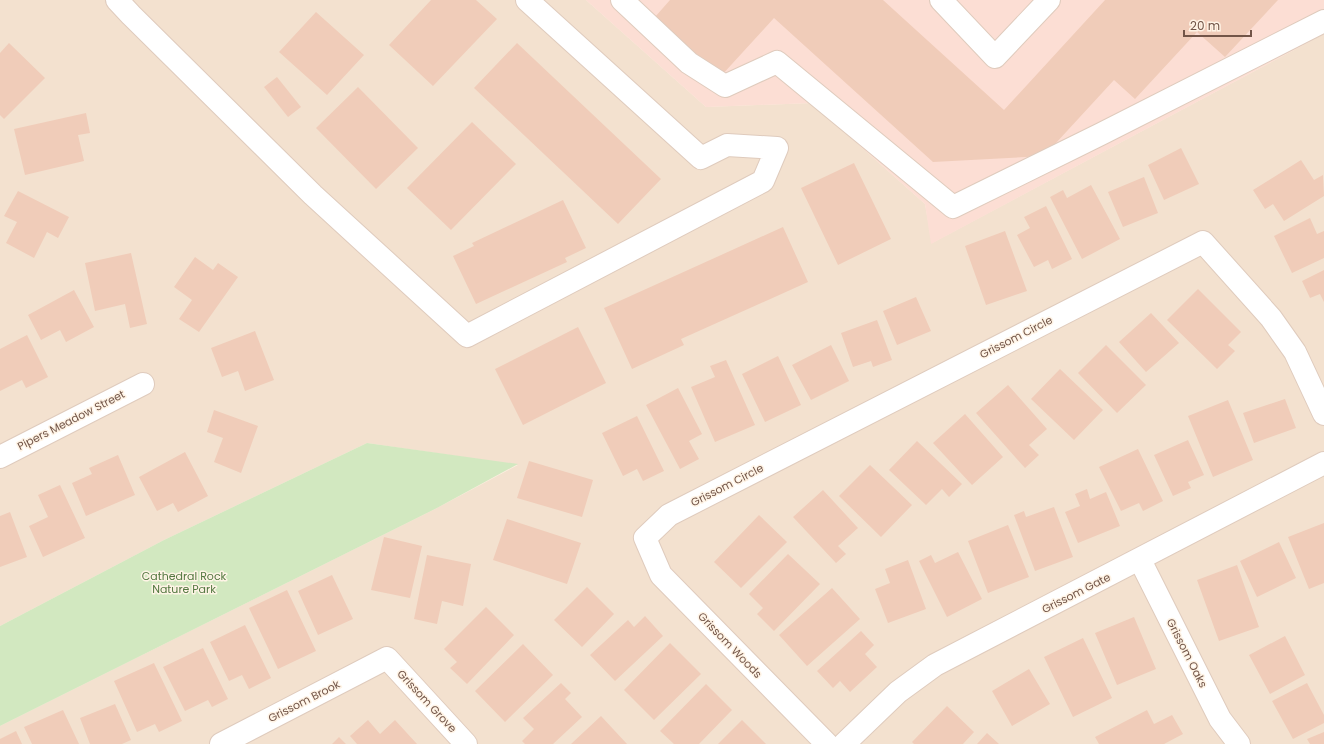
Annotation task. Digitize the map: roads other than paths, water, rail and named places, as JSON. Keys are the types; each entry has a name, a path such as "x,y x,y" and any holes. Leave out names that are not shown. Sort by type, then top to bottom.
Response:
{"street":[{"path":"117,0 313,195 466,336 762,181 777,148 726,145 701,158 528,0"},
{"path":"622,0 690,63 725,86 777,62 953,207 1102,134 1324,21"},
{"path":"941,0 994,57 1049,0"},
{"name":"Grissom Circle","path":"645,538 669,515 1202,242 1271,318 1295,352 1324,414"},
{"name":"Pipers Meadow Street","path":"0,457 142,384"},
{"name":"Grissom Gate","path":"844,744 898,692 935,665 1140,560 1324,463"},
{"name":"Grissom Woods","path":"645,538 661,575 827,744"},
{"name":"Grissom Oaks","path":"1140,560 1220,719 1239,744"},
{"name":"Grissom Brook","path":"221,744 387,658"},
{"name":"Grissom Grove","path":"387,658 466,744"}],"park label":[{"name":"Cathedral Rock Nature Park","path":"184,582"}]}
